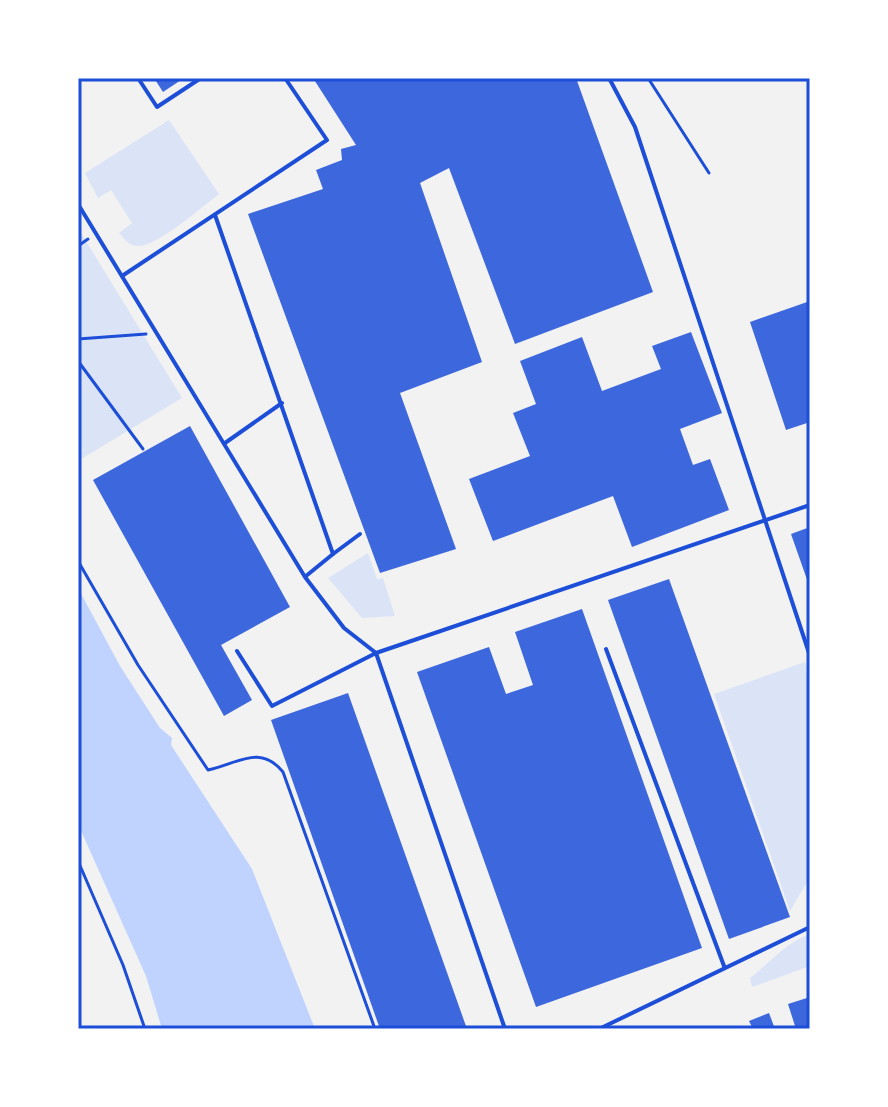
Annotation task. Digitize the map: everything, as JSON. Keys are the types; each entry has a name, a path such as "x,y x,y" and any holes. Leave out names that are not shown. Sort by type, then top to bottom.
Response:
{"lane":[{"path":"138,78 157,107 201,78"},
{"path":"122,276 327,140 285,78"},
{"path":"609,78 635,127 810,656"},
{"path":"78,204 305,577 344,628 376,653 505,1029"},
{"path":"215,215 333,554"},
{"path":"224,443 282,403"},
{"path":"237,651 272,706 376,653 810,505"},
{"path":"305,577 360,534"},
{"path":"606,649 724,966"},
{"path":"599,1029 810,927"}],"path":[{"path":"648,78 709,173"},
{"path":"78,339 157,333"},
{"path":"78,361 143,449"},
{"path":"78,561 138,665 208,770 259,755 273,759 283,772 375,1029"},
{"path":"78,861 123,965 145,1029"}],"shaded area":[{"path":"169,120 219,194 158,239 139,246 132,245 119,233 132,223 111,190 98,198 85,173"},
{"path":"78,228 182,398 78,461"},
{"path":"368,553 377,579 383,578 395,616 362,618 328,578"},
{"path":"805,662 810,675 810,877 790,911 714,694"},
{"path":"810,934 810,966 752,987 750,978 786,948"}],"water":[{"path":"78,588 120,666 160,728 172,738 171,745 252,869 315,1029 162,1029 146,976 78,824"}],"building":[{"path":"154,78 184,78 163,92"},
{"path":"313,78 576,78 653,292 515,344 449,168 420,183 482,362 400,393 456,549 380,573 248,214 323,189 316,170 342,160 341,149 356,145"},
{"path":"810,301 810,422 786,430 750,322"},
{"path":"691,332 722,413 680,429 693,465 710,459 729,510 632,547 613,496 493,541 469,479 530,456 513,413 536,404 520,361 582,337 602,391 661,369 652,346"},
{"path":"190,426 290,607 221,645 252,700 224,716 93,480"},
{"path":"810,527 810,588 791,534"},
{"path":"669,579 790,917 729,939 608,600"},
{"path":"582,609 702,948 536,1007 417,672 489,647 506,694 533,685 515,632"},
{"path":"348,693 467,1029 380,1029 271,720"},
{"path":"810,997 810,1029 796,1029 788,1004"},
{"path":"769,1013 775,1029 753,1029 749,1021"}]}
